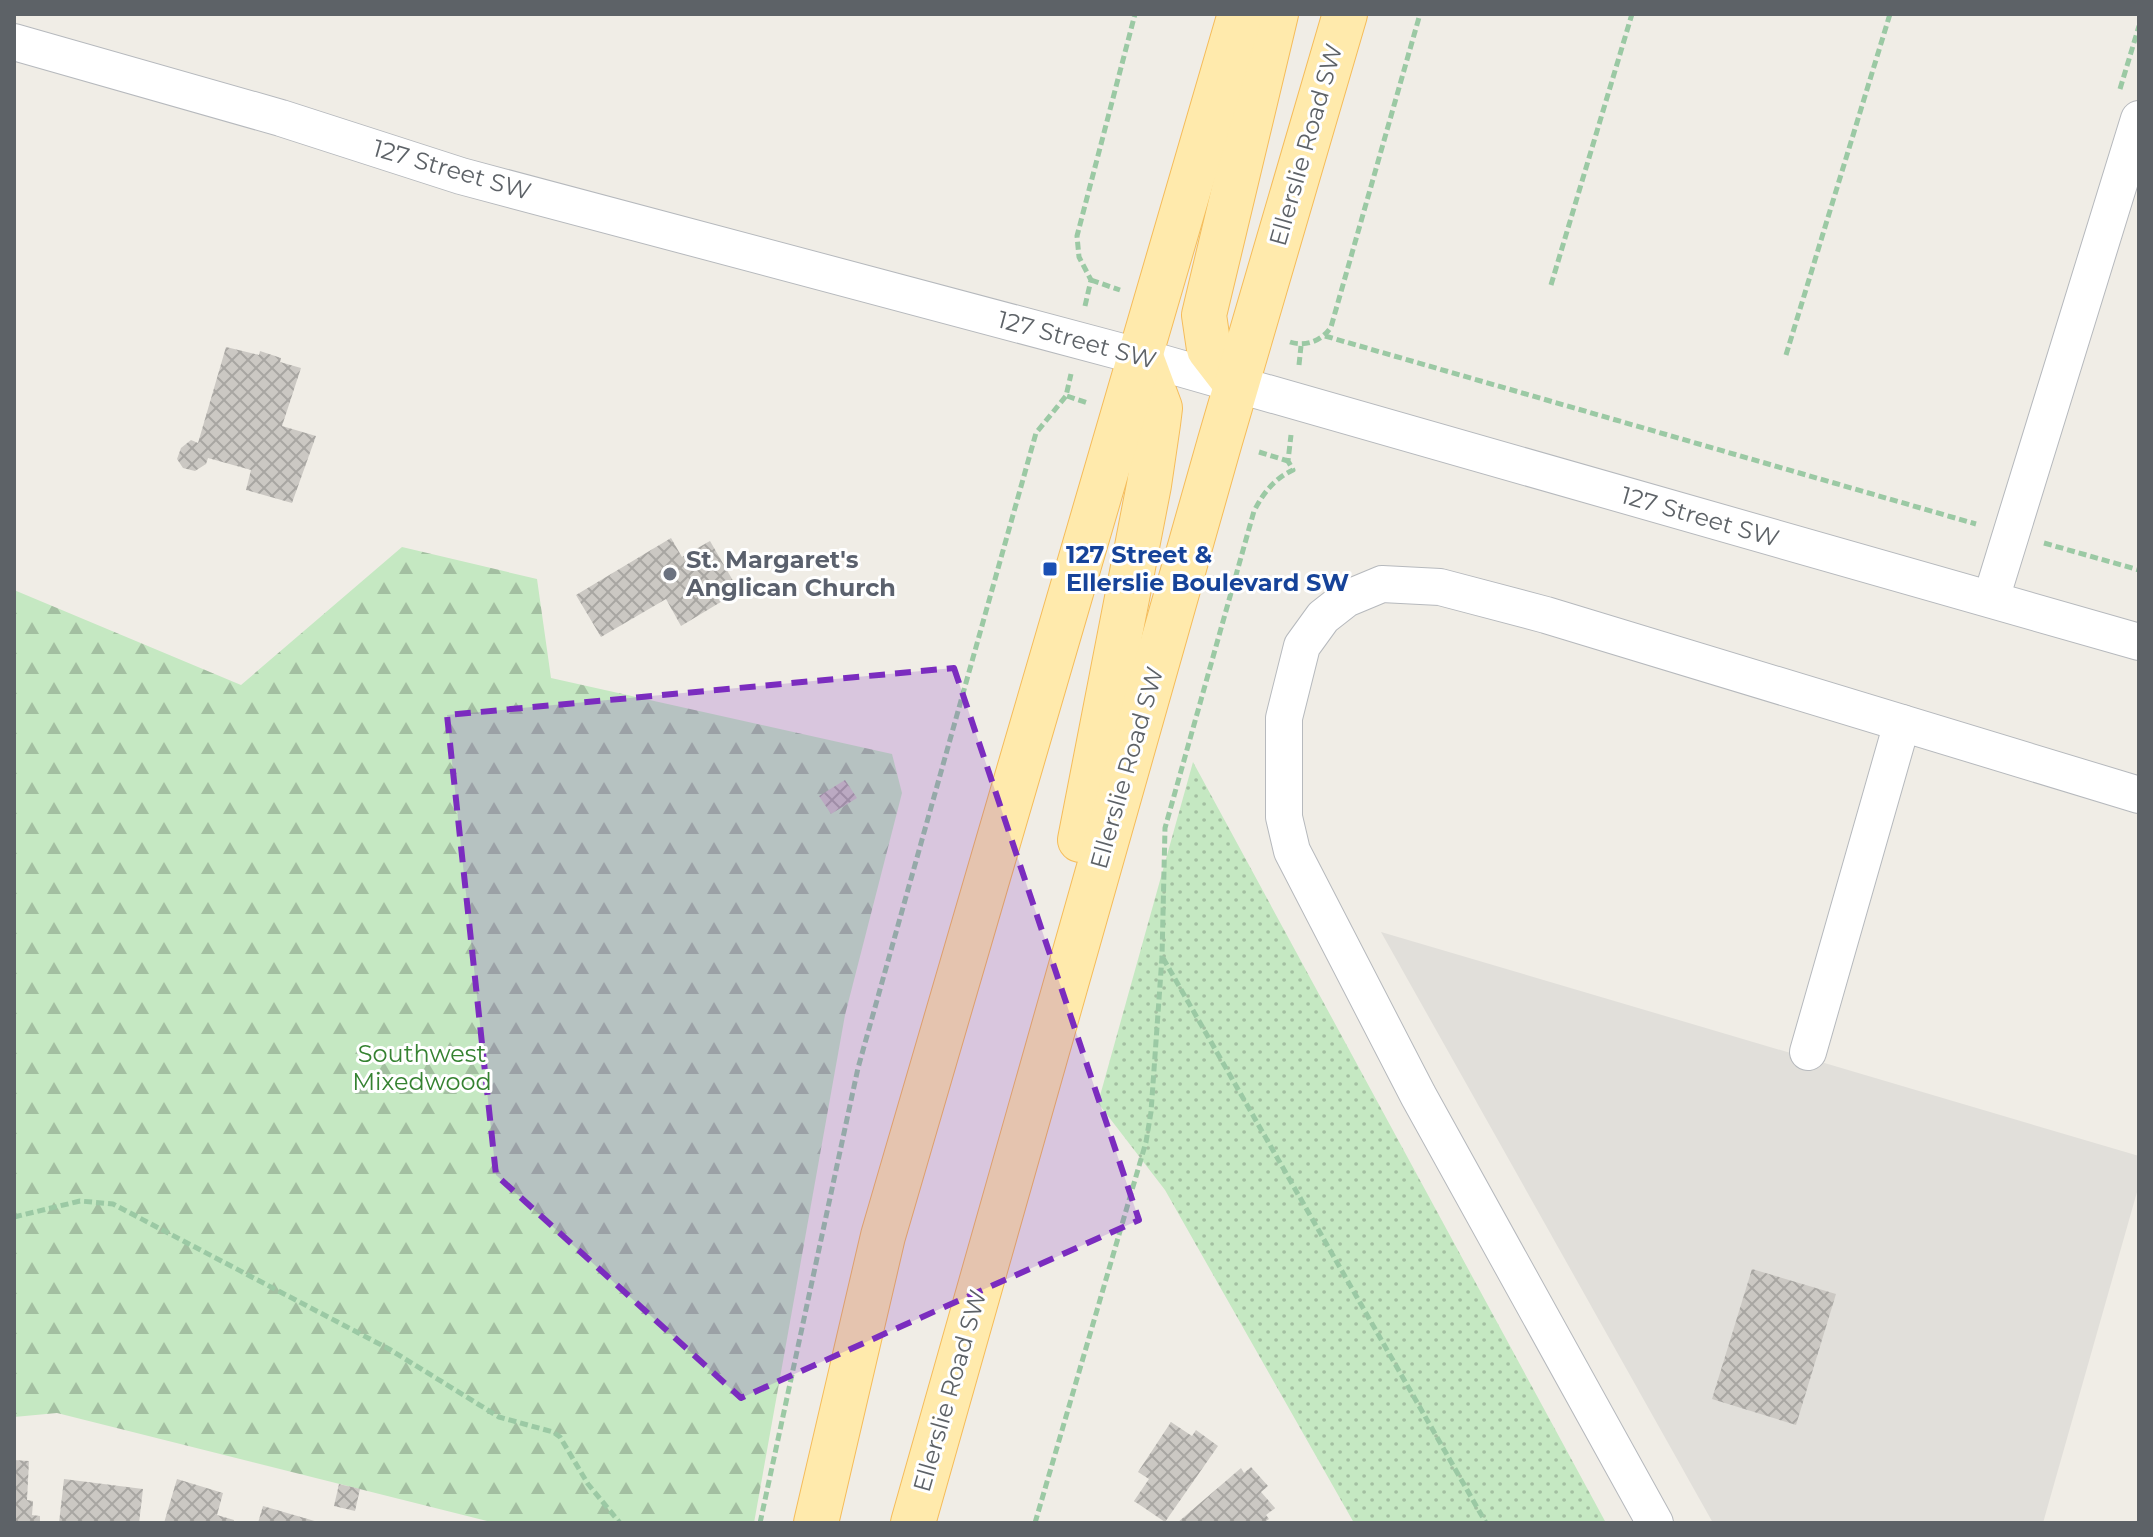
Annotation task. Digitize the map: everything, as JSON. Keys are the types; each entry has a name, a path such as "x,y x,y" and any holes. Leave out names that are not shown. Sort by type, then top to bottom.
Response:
{"main road":[{"path":"816,1523 883,1236 1240,14"},
{"path":"1236,384 1209,349 1204,315 1276,14"},
{"name":"Ellerslie Road SW","path":"913,1523 1236,384 1345,14"},
{"path":"1020,1149 1149,485 1160,408 1141,357"}],"street":[{"name":"127 Street SW","path":"14,42 281,118 461,176 1141,357 2139,642"},
{"path":"1991,599 2139,119"},
{"path":"1655,1523 1418,1095 1292,851 1284,817 1284,718 1302,646 1323,617 1346,599 1382,584 1440,587 1546,615 2139,795"},
{"path":"1808,1052 1902,723"}],"path":[{"path":"1091,280 1079,257 1077,236 1135,14"},
{"path":"1301,346 1325,336 1331,327 1420,14"},
{"path":"1551,285 1632,14"},
{"path":"1786,355 1890,14"},
{"path":"1325,336 2139,570"},
{"path":"760,1523 858,1068 1036,433 1066,396"},
{"path":"1035,1523 1146,1142 1162,957 1165,828 1254,511 1269,487 1293,470 1288,461"},
{"path":"1162,957 1486,1523"},
{"path":"14,1217 80,1201 113,1204 389,1349 499,1417 553,1432 560,1437 597,1496 620,1523"}],"highlighted area":[{"path":"954,668 1139,1220 741,1398 496,1175 447,715"}],"shaded area":[{"path":"1381,932 2139,1156 2139,1185 2043,1523 1713,1523"}],"green space":[{"name":"Southwest Mixedwood","path":"402,547 537,579 551,678 892,754 902,793 845,1015 754,1523 495,1523 57,1413 14,1417 14,590 241,685"},
{"path":"1193,762 1606,1523 1354,1523 1165,1190 1098,1103"}],"building":[{"path":"226,347 259,355 260,351 281,358 280,362 301,368 282,426 316,436 292,503 246,490 251,470 208,458 206,464 195,471 183,468 177,459 181,448 191,440 198,443"},
{"name":"St. Margaret's Anglican Church","path":"671,538 682,557 710,541 739,591 681,626 666,599 601,637 576,595"},
{"path":"845,780 857,798 831,814 819,796"},
{"path":"1752,1269 1836,1294 1796,1425 1712,1399"},
{"path":"1171,1422 1192,1436 1196,1430 1218,1446 1165,1522 1134,1501 1149,1479 1138,1472"},
{"path":"14,1460 29,1461 27,1500 33,1501 32,1515 40,1516 40,1523 14,1523"},
{"path":"1251,1467 1268,1486 1261,1492 1275,1508 1266,1515 1269,1519 1263,1523 1177,1523 1241,1468 1244,1473"},
{"path":"64,1479 143,1489 139,1523 59,1523"},
{"path":"177,1479 223,1493 217,1515 234,1520 234,1523 164,1523"},
{"path":"339,1484 360,1489 355,1511 334,1506"},
{"path":"263,1506 318,1522 318,1523 258,1523"}],"place":[{"name":"127 Street & Ellerslie Boulevard SW","path":"1050,569"},
{"name":"St. Margaret's Anglican Church","path":"670,574"}]}
